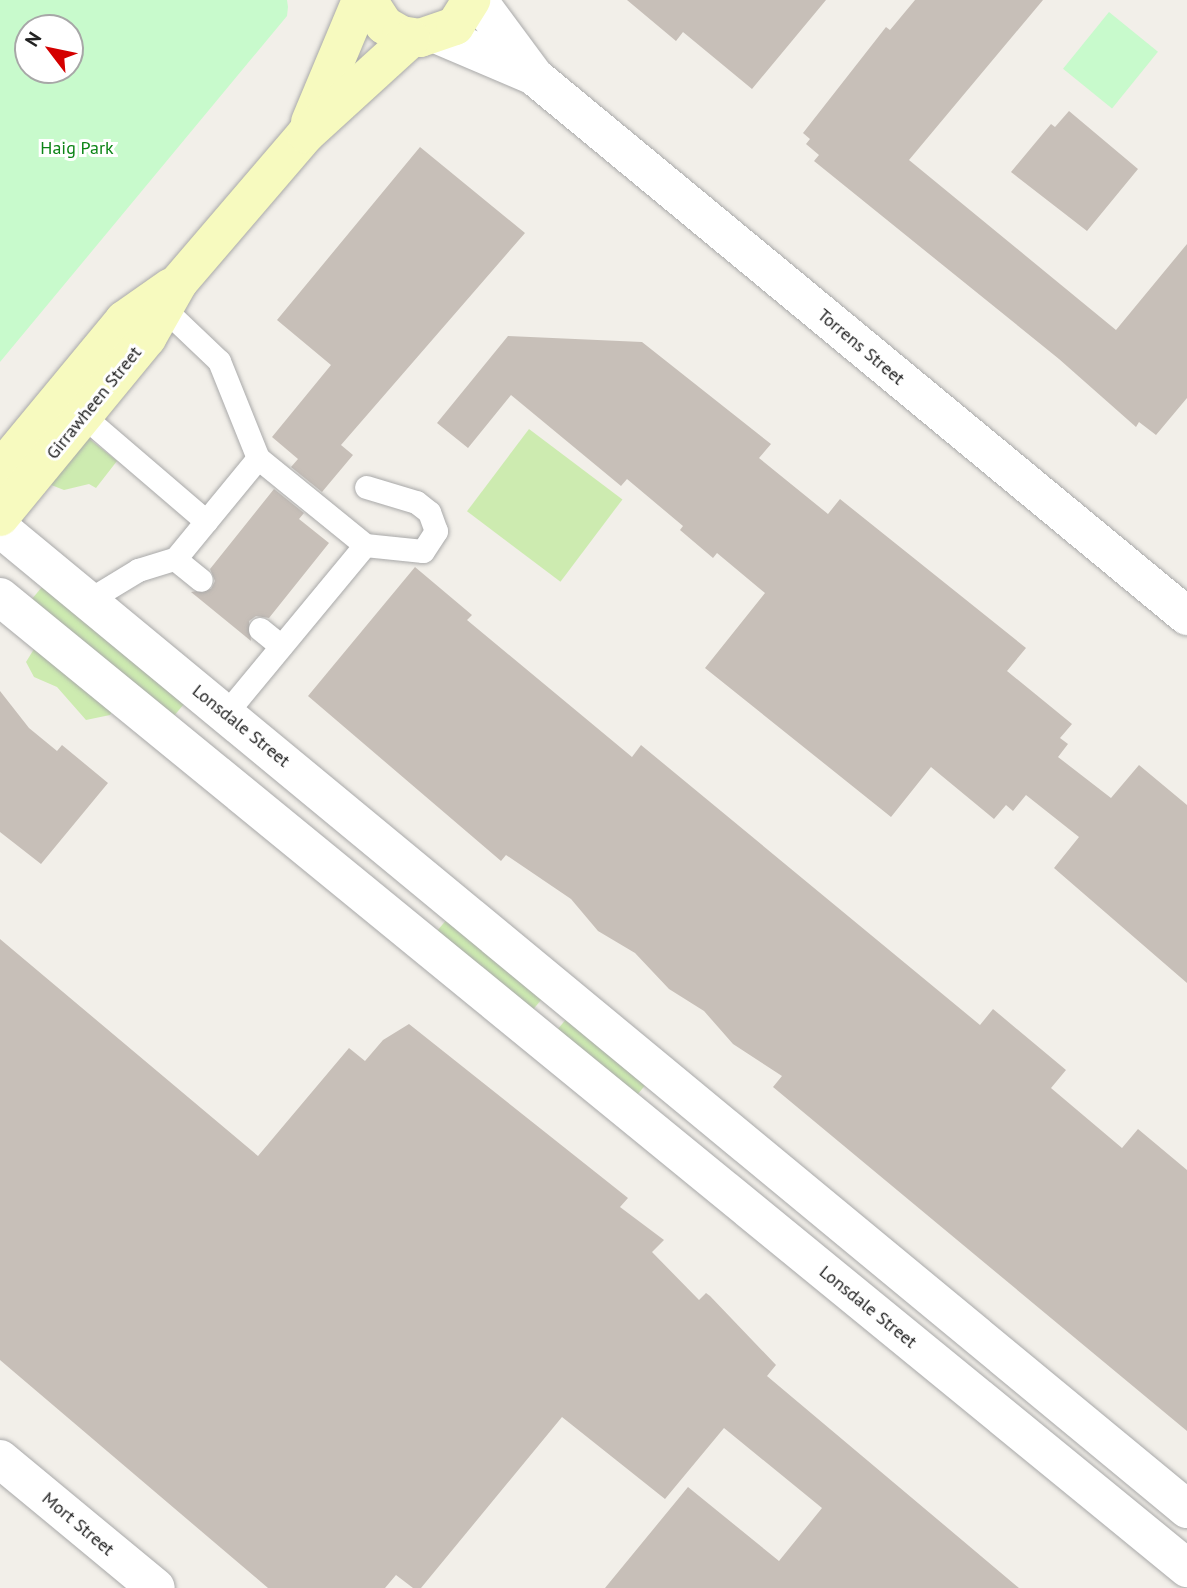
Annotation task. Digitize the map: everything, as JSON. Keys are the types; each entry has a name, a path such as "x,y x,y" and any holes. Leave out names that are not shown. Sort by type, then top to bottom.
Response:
{"street":[{"name":"Girrawheen Street","path":"306,134 361,0"},
{"path":"368,0 384,25 425,36"},
{"name":"Girrawheen Street","path":"0,470 147,338 165,296 306,134 425,36 455,26 471,0"},
{"name":"Torrens Street","path":"478,0 536,77 1187,616"},
{"name":"Torrens Street","path":"425,36 536,77"},
{"name":"Girrawheen Street","path":"0,517 72,406"},
{"name":"Lonsdale Street","path":"0,528 1187,1509"},
{"name":"Lonsdale Street","path":"0,597 1187,1568"},
{"path":"450,964 482,926"},
{"path":"725,1189 756,1152"},
{"path":"1012,1424 1041,1388"},
{"name":"Mort Street","path":"0,1459 156,1588"}],"lane":[{"path":"165,296 219,361 258,458 365,545 423,551 436,531 434,519 423,506 366,487"},
{"path":"72,406 206,521"},
{"path":"87,601 138,570 175,559 258,458"},
{"path":"226,713 365,545"},
{"path":"175,559 201,580"},
{"path":"260,629 281,646"}],"green space":[{"name":"Haig Park","path":"0,0 287,0 287,16 0,362"},
{"path":"1109,12 1158,52 1112,108 1063,69"},
{"path":"529,429 622,499 560,582 467,511"},
{"path":"87,437 117,461 96,488 89,484 64,490 46,483"},
{"path":"47,581 188,699 169,721 28,603"},
{"path":"34,649 116,706 110,715 86,720 57,687 34,677 26,662"},
{"path":"453,912 548,992 527,1016 432,937"},
{"path":"573,1011 652,1077 631,1102 552,1036"}],"building":[{"path":"627,0 826,0 752,89 683,32 676,41"},
{"path":"915,0 1043,0 909,160 1116,330 1187,244 1187,398 1156,435 1139,422 1136,427 1059,359 814,161 819,155 806,144 810,139 803,133 886,27 890,30"},
{"path":"1069,111 1138,169 1087,231 1011,172 1051,124 1055,127"},
{"path":"420,147 525,233 341,445 353,455 322,492 291,467 298,459 272,437 331,365 277,320"},
{"path":"508,336 642,342 771,444 759,458 828,514 840,499 1026,648 1007,671 1072,724 1060,738 1068,744 1058,757 1111,798 1139,765 1187,805 1187,983 1054,868 1079,837 1026,795 1013,811 1006,805 994,819 931,767 891,817 705,668 765,593 717,553 713,558 680,530 683,526 627,479 621,486 511,395 468,448 437,423"},
{"path":"274,489 304,513 299,519 329,543 269,618 256,616 249,621 251,641 191,592 211,589 215,581 210,569"},
{"path":"415,567 472,615 467,620 632,757 641,745 980,1025 993,1009 1066,1070 1051,1088 1122,1148 1138,1129 1187,1170 1187,1431 773,1087 782,1076 733,1044 704,1011 669,989 635,953 598,931 571,899 506,855 501,861 308,696"},
{"path":"0,691 29,728 57,751 62,745 108,783 41,864 0,832"},
{"path":"0,939 258,1156 349,1048 365,1061 383,1040 409,1024 628,1198 620,1207 664,1240 652,1252 699,1300 706,1293 710,1296 776,1365 767,1376 1019,1588 605,1588 688,1487 779,1561 822,1508 724,1428 665,1499 562,1417 421,1588 413,1588 396,1575 385,1588 268,1588 0,1360"}]}
